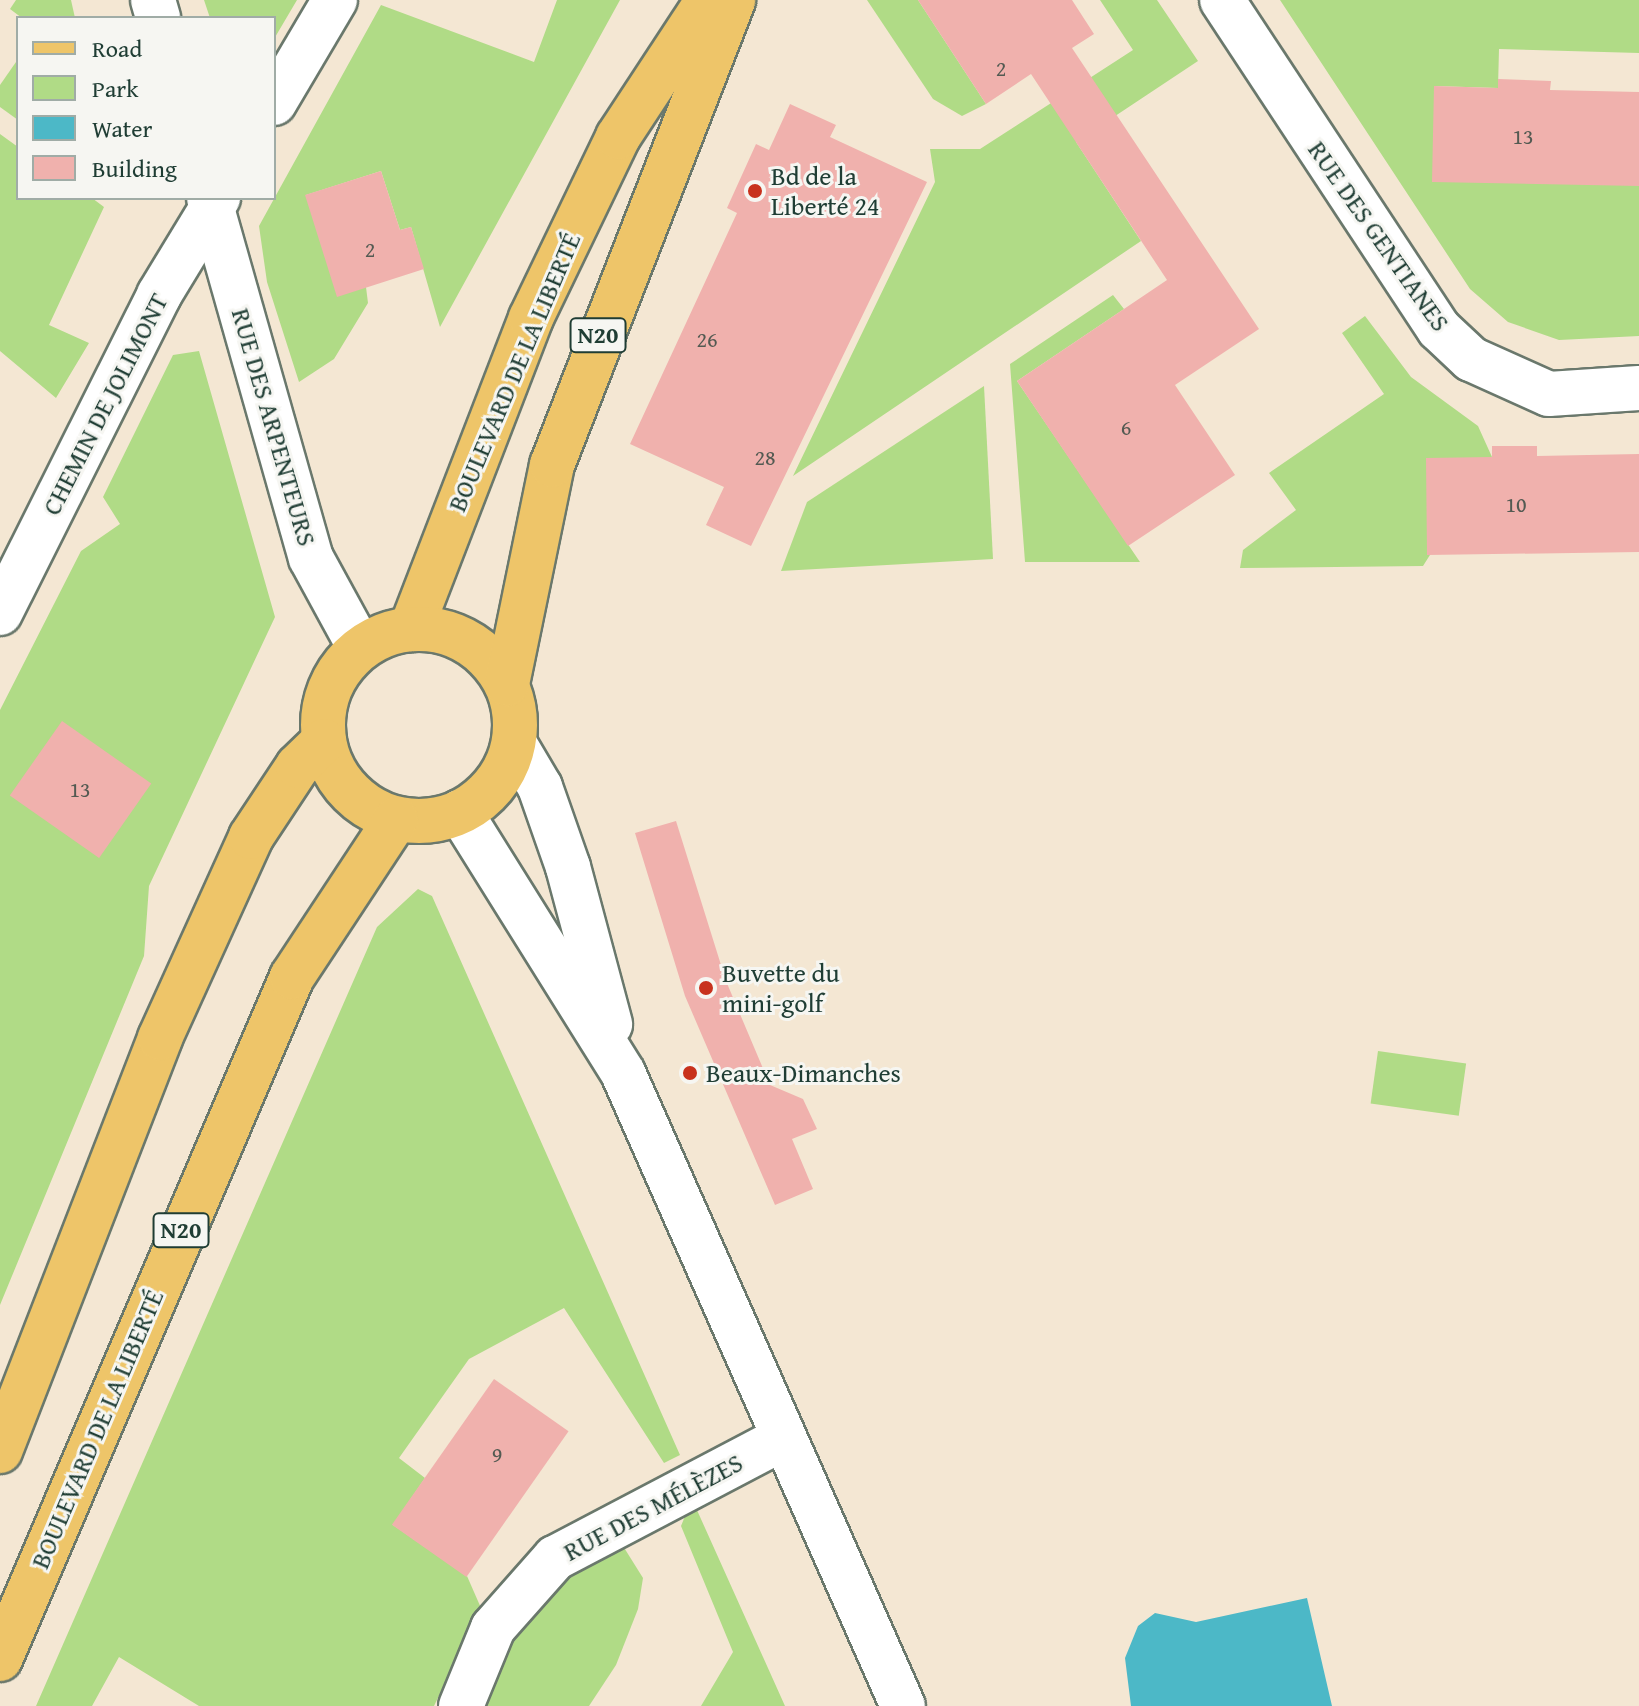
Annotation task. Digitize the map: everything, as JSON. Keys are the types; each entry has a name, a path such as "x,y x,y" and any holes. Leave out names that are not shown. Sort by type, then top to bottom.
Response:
{"main road":[{"name":"BOULEVARD DE LA LIBERTÉ","path":"411,629 531,318 618,137 708,0"},
{"name":"N20","path":"514,743 507,684 552,465 733,0"},
{"path":"507,684 468,641 411,629 360,648 329,690 324,741 348,791 396,819 429,821 460,812 485,795 514,743"},
{"path":"0,1451 160,1038 251,837 298,766 324,741"},
{"name":"BOULEVARD DE LA LIBERTÉ","path":"0,1659 242,1083 292,977 396,819"}],"street":[{"path":"276,100 335,0"},
{"name":"RUE DES GENTIANES","path":"1222,0 1412,290 1471,359 1549,394 1639,388"},
{"name":"CHEMIN DE JOLIMONT","path":"0,613 159,295 213,202"},
{"name":"RUE DES ARPENTEURS","path":"213,202 311,558 360,648"},
{"path":"514,743 540,787 568,867 623,1073"},
{"path":"460,812 623,1073 782,1439 903,1706"},
{"name":"RUE DES MÉLÈZES","path":"461,1706 493,1628 555,1558 782,1439"}],"green space":[{"path":"16,0 71,0 75,16 19,16 10,9"},
{"path":"204,0 297,0 276,36 276,16 209,16"},
{"path":"557,0 620,0 440,327 411,227 400,230 381,171 306,195 366,287 368,303 334,359 299,382 267,282 259,226 381,5 534,62"},
{"path":"867,0 918,0 986,104 962,116 933,99"},
{"path":"1100,0 1157,0 1198,61 1076,142 1141,241 793,476 935,182 930,149 980,149 1133,50"},
{"path":"1280,0 1639,0 1639,53 1499,49 1498,88 1434,86 1639,186 1639,336 1559,340 1508,322 1470,289"},
{"path":"16,62 16,119 0,107 0,85"},
{"path":"0,134 16,146 16,200 95,200 104,207 49,325 89,343 56,398 0,351"},
{"path":"1113,295 1124,309 1017,381 1140,562 1025,562 1010,364"},
{"path":"1365,316 1411,377 1478,426 1492,457 1423,566 1240,568 1243,550 1296,510 1269,473 1384,394 1342,333"},
{"path":"199,351 275,617 149,886 144,956 0,1305 0,710 81,551 120,524 103,497 173,355"},
{"path":"984,386 993,559 781,571 807,502"},
{"path":"418,889 432,896 680,1455 664,1463 564,1308 469,1359 399,1458 425,1478 393,1525 467,1576 481,1608 434,1706 199,1706 119,1657 92,1706 36,1706 377,927"},
{"path":"1378,1051 1466,1063 1459,1116 1371,1103"},
{"path":"692,1499 785,1706 701,1706 733,1652 681,1526"},
{"path":"623,1546 643,1578 638,1609 616,1665 589,1706 480,1706 509,1643 579,1565"}],"water":[{"path":"1307,1598 1332,1706 1131,1706 1125,1658 1138,1626 1155,1613 1196,1622"}],"building":[{"path":"918,0 1072,0 1094,34 1072,48 1259,329 1175,385 1235,475 1128,546 1017,381 1167,280 1031,74 986,104"},
{"path":"1498,79 1551,81 1550,90 1639,92 1639,186 1432,182 1434,86 1498,88"},
{"path":"790,104 836,125 830,137 927,182 751,546 706,525 724,487 630,444 737,213 727,208 756,144 769,150"},
{"path":"381,171 400,230 411,227 424,269 337,297 305,195"},
{"path":"1492,446 1537,446 1537,456 1639,454 1639,552 1427,555 1426,458 1492,457"},
{"path":"62,721 151,784 99,858 10,796"},
{"name":"Buvette du mini-golf","path":"676,821 726,981 770,1085 803,1099 817,1129 792,1139 813,1189 775,1205 685,996 635,833"},
{"path":"494,1379 569,1431 466,1577 392,1525"}],"place":[{"name":"Bd de la Liberté 24","path":"755,191"},
{"name":"Buvette du mini-golf","path":"706,988"},
{"name":"Beaux-Dimanches","path":"690,1073"}]}
